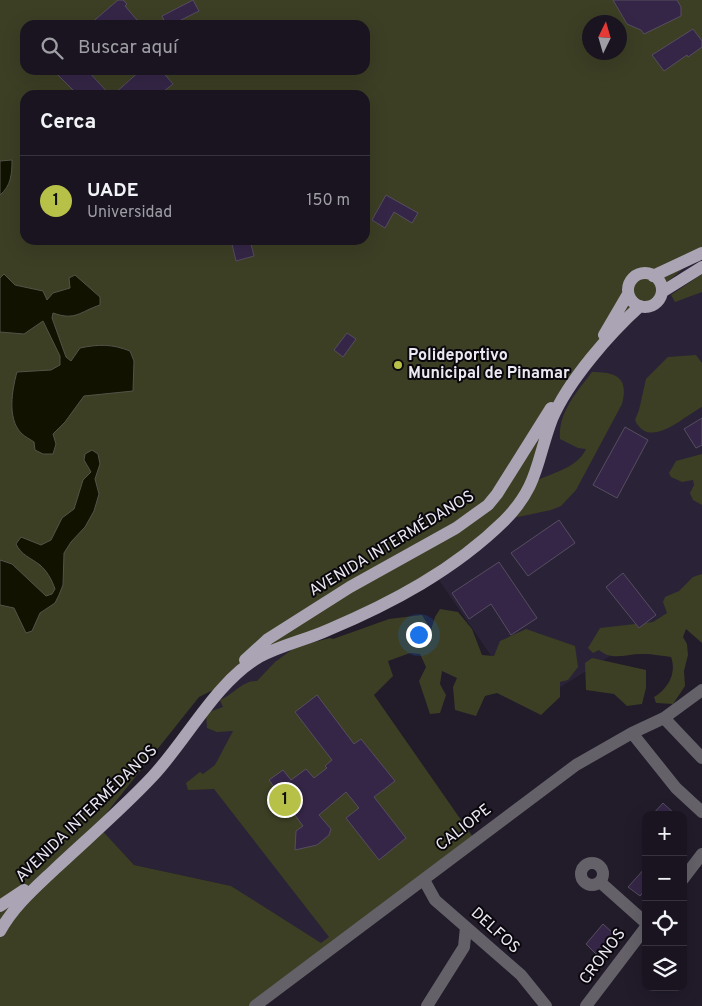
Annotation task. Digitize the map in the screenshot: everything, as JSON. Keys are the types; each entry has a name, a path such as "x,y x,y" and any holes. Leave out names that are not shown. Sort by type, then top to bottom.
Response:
{"main road":[{"path":"653,276 702,252"},
{"path":"662,292 661,285 653,276 647,274 636,276 628,287 628,294 632,302 640,306 652,305 657,302 662,292 702,267"},
{"name":"AVENIDA INTERMÉDANOS","path":"0,906 32,884 147,777 177,744 221,686 268,639 350,588 456,528 488,505 497,494 571,377 604,335 628,294"},
{"name":"AVENIDA INTERMÉDANOS","path":"0,930 23,899 152,777 223,688 252,662 293,642 327,631 424,583 458,561 504,520 528,491 538,469 547,434 561,402 608,338 640,306"}],"street":[{"name":"CALIOPE","path":"255,1006 576,765 632,733 664,718 702,690"},
{"path":"664,718 702,758"},
{"path":"632,733 676,788 702,812"},
{"path":"687,873 702,854"},
{"name":"DELFOS","path":"424,880 435,900 521,975 546,1006"},
{"path":"600,882 642,919"},
{"path":"427,1006 464,947 466,927"},
{"name":"CRONOS","path":"586,1006 642,932"},
{"path":"460,954 476,945 486,944"}],"shaded area":[{"path":"12,160 12,170 7,188 0,195 0,161"},
{"path":"702,253 702,599 527,708 436,576 553,418 607,341 614,350 608,340 661,285"},
{"path":"4,274 15,285 43,291 47,300 53,293 70,288 69,278 75,275 100,297 100,305 72,316 53,313 52,318 66,357 71,361 80,348 105,345 130,351 134,361 133,391 84,396 65,422 53,434 56,444 53,454 43,454 35,450 34,442 17,427 12,412 12,395 17,372 51,370 60,365 60,356 43,321 24,334 0,332 0,278"},
{"path":"92,450 98,454 100,464 95,479 99,494 94,511 85,527 64,553 63,585 55,603 40,613 32,631 26,633 14,608 0,605 0,560 12,564 46,596 52,594 55,589 47,573 40,565 23,554 16,544 21,537 41,545 51,540 62,518 74,509 83,480 91,472 84,460 85,454"},
{"path":"295,647 277,661 378,702 475,840 327,953 231,886 134,865 96,825 149,775 248,658"}],"green space":[{"path":"0,0 702,0 702,253 661,287 659,297 655,302 646,307 563,393 532,483 570,466 582,456 586,449 578,448 560,439 560,429 565,411 592,372 614,375 619,378 624,388 622,404 576,490 561,506 551,510 518,517 512,515 458,561 298,646 330,638 333,639 389,619 422,615 431,630 440,609 458,612 472,629 482,655 494,656 500,641 526,629 575,646 578,667 568,680 560,682 560,697 541,715 497,693 485,696 476,716 455,710 453,687 457,678 442,671 440,684 446,695 440,713 430,714 419,681 426,667 420,654 410,653 388,661 393,676 374,695 475,840 255,1006 0,1006","holes":["294,648 275,662 257,681 243,685 220,700 223,707 206,713 207,728 217,732 233,731 215,765 203,774 200,772 186,783 188,790 214,789 329,937 321,943 231,886 134,865 97,825 199,697 221,686 248,658"]},
{"path":"702,274 702,292 675,302 671,295"},
{"path":"696,355 702,363 702,407 677,423 658,432 649,432 641,429 635,420 646,379 668,357"},
{"path":"702,454 702,505 693,500 690,493 694,485 693,480 682,482 671,477 669,473 676,461"},
{"path":"702,574 702,643 686,629 683,637 687,644 688,655 684,671 685,686 673,704 656,703 654,697 663,690 672,675 673,663 671,657 644,654 610,656 599,650 593,653 588,648 600,628 653,622 667,613 663,602 665,597 679,591 693,577"},
{"path":"592,658 646,670 646,688 642,704 627,706 614,694 586,690 585,663"}],"building":[{"path":"118,0 123,0 127,4 125,6 137,20 95,20"},
{"path":"193,0 199,11 181,20 164,20 162,16"},
{"path":"613,0 677,0 681,7 681,16 644,34 641,30 627,24 627,15 622,15"},
{"path":"693,29 702,41 702,47 664,71 652,55"},
{"path":"58,75 92,75 105,90 73,90"},
{"path":"135,75 165,75 173,84 165,90 119,90"},
{"path":"386,195 418,213 412,223 394,212 385,228 372,220"},
{"path":"232,245 251,245 254,256 236,261"},
{"path":"347,333 356,339 343,357 334,350"},
{"path":"702,418 702,445 696,448 684,429"},
{"path":"625,427 648,440 617,498 593,485"},
{"path":"559,520 575,543 528,576 511,553"},
{"path":"499,562 537,618 511,635 491,604 469,619 452,593"},
{"path":"623,573 656,615 639,628 606,587"},
{"path":"317,695 354,744 361,739 395,781 374,797 406,838 379,860 346,818 359,808 346,792 319,815 331,829 329,835 317,845 295,850 296,831 303,826 269,780 283,770 291,780 306,769 314,778 327,768 325,766 332,760 295,712"},
{"path":"663,803 672,811 656,811"},
{"path":"642,871 642,894 640,896 628,887"},
{"path":"603,924 614,934 596,954 586,944"}],"place":[{"name":"Polideportivo Municipal de Pinamar","path":"398,365"},
{"name":"UADE","path":"285,800"}]}
